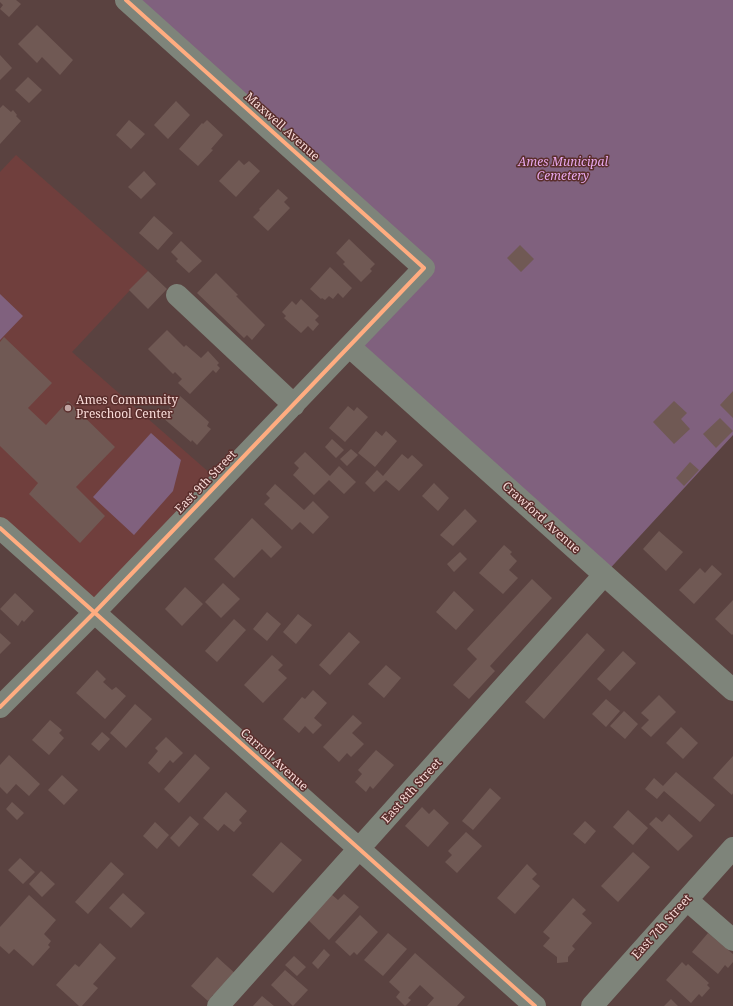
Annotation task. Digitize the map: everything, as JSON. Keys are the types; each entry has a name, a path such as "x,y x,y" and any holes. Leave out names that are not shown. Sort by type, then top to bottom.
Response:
{"street":[{"name":"Maxwell Avenue","path":"126,0 424,268"},
{"name":"East 9th Street","path":"0,707 94,613 424,268"},
{"path":"177,295 294,405"},
{"name":"Crawford Avenue","path":"350,347 733,690"},
{"name":"Carroll Avenue","path":"0,528 535,1006"},
{"name":"East 8th Street","path":"218,1006 604,575"},
{"name":"East 7th Street","path":"592,1006 733,848"},
{"path":"687,900 733,940"}],"shaded area":[{"name":"Ames Community Preschool Center","path":"16,155 148,271 72,352 220,482 97,615 0,528 0,172"}],"green space":[{"name":"Ames Municipal Cemetery","path":"126,0 733,0 733,435 604,575 350,347 424,269"},
{"path":"0,294 23,316 0,340"},
{"path":"151,433 181,460 173,491 134,535 93,497"}],"building":[{"path":"0,0 16,0 21,4 9,17 0,9 3,5"},
{"path":"37,25 73,60 60,75 42,57 37,63 18,44"},
{"path":"0,55 12,68 0,80"},
{"path":"28,77 42,90 29,103 15,90"},
{"path":"176,101 190,115 168,139 154,125"},
{"path":"3,105 11,112 13,110 21,121 0,144 0,108"},
{"path":"129,120 145,134 131,149 116,135"},
{"path":"207,120 223,135 211,149 213,150 198,166 179,149 202,123 203,124"},
{"path":"239,160 244,165 249,161 260,171 236,197 219,181"},
{"path":"144,171 156,184 141,199 128,187"},
{"path":"278,189 288,198 284,202 290,208 268,231 253,217"},
{"path":"154,216 173,233 158,250 139,233"},
{"path":"349,239 375,264 370,269 372,271 361,282 343,264 345,262 336,253"},
{"path":"181,241 202,261 189,273 176,261 178,259 171,252"},
{"path":"520,245 534,259 521,272 507,258"},
{"path":"330,267 352,288 343,298 338,293 333,299 329,296 325,300 322,298 321,299 310,289"},
{"path":"148,271 167,289 148,309 129,290"},
{"path":"216,273 238,295 236,296 265,325 252,340 247,335 244,338 197,293"},
{"path":"301,299 319,316 315,320 319,324 313,331 308,326 301,333 284,318 286,316 282,312 292,301 296,305"},
{"path":"167,330 184,347 186,345 201,358 208,351 219,363 217,365 220,368 216,373 213,370 190,394 178,383 182,379 175,372 173,374 148,349"},
{"path":"4,337 52,383 28,408 46,425 68,401 115,447 76,487 105,516 80,543 29,494 38,483 0,446 0,342"},
{"path":"733,391 733,418 720,405"},
{"path":"180,396 209,422 207,426 211,429 197,445 192,440 191,442 162,417"},
{"path":"674,401 687,413 681,419 690,429 674,444 653,422"},
{"path":"348,406 354,411 357,407 368,417 345,442 329,428"},
{"path":"720,418 733,431 716,448 703,434"},
{"path":"376,431 382,436 386,431 397,441 375,467 358,453"},
{"path":"332,439 344,450 336,458 325,447"},
{"path":"351,449 358,455 347,466 340,459"},
{"path":"305,452 330,476 339,466 356,482 344,494 329,480 314,495 293,475 299,468 294,463"},
{"path":"402,454 408,459 412,455 423,465 399,491 386,480 374,492 365,483 377,470 383,476"},
{"path":"690,462 699,470 684,486 676,478"},
{"path":"434,483 449,498 438,511 422,496"},
{"path":"275,484 304,510 313,501 329,517 313,534 300,522 292,530 264,504 270,498 266,494"},
{"path":"465,509 477,521 453,546 440,535"},
{"path":"252,518 282,547 271,558 262,549 234,578 214,559"},
{"path":"659,531 683,552 666,571 643,549"},
{"path":"504,545 512,552 510,554 517,561 509,570 518,578 503,594 479,573"},
{"path":"460,552 467,559 454,572 447,564"},
{"path":"712,565 722,574 694,604 679,590 700,568 705,573"},
{"path":"532,579 552,598 490,666 495,671 469,699 453,685 477,659 467,649"},
{"path":"223,583 240,599 221,618 205,602"},
{"path":"185,587 203,604 182,626 165,609"},
{"path":"454,591 474,610 456,630 436,612"},
{"path":"15,593 34,611 24,622 22,620 18,626 0,609"},
{"path":"733,600 733,634 732,635 715,619"},
{"path":"267,612 281,624 267,641 253,629"},
{"path":"298,614 312,625 296,644 283,632"},
{"path":"234,619 246,630 217,662 205,651"},
{"path":"349,632 360,642 330,675 319,665"},
{"path":"0,633 11,643 0,654"},
{"path":"587,633 605,650 544,719 525,702"},
{"path":"623,651 636,663 610,691 597,679"},
{"path":"272,655 283,665 278,670 287,678 263,703 244,685"},
{"path":"386,665 401,678 384,698 368,684"},
{"path":"97,670 106,679 103,682 112,690 116,687 126,696 105,719 76,693"},
{"path":"313,690 327,703 314,718 322,725 313,734 305,726 299,733 283,719 302,697 305,699"},
{"path":"659,695 676,712 651,737 641,728 649,720 641,713"},
{"path":"606,699 620,711 606,727 592,714"},
{"path":"135,704 152,719 126,748 110,733"},
{"path":"624,711 638,724 625,739 610,726"},
{"path":"353,715 362,723 352,733 364,744 351,757 347,753 339,762 323,747"},
{"path":"50,720 62,730 59,733 64,738 49,755 32,740"},
{"path":"681,727 698,743 683,759 666,743"},
{"path":"102,732 110,739 99,751 91,744"},
{"path":"166,737 183,753 173,763 170,760 159,773 148,763 158,751 155,748"},
{"path":"376,750 394,765 373,789 370,786 366,792 355,782 362,774 358,770"},
{"path":"195,754 210,768 179,803 164,789"},
{"path":"9,755 40,784 29,796 16,784 7,794 0,787 0,765"},
{"path":"733,756 733,793 732,795 713,778"},
{"path":"676,772 715,805 700,822 664,791 657,799 645,789 654,778 663,786"},
{"path":"62,775 78,790 64,805 48,790"},
{"path":"490,788 501,798 473,830 462,821"},
{"path":"226,792 247,811 239,820 242,823 234,832 224,824 218,831 203,818"},
{"path":"12,802 24,813 17,820 6,809"},
{"path":"422,807 429,814 434,809 449,823 428,847 405,826"},
{"path":"628,810 648,828 633,845 613,827"},
{"path":"669,814 693,836 678,851 649,824 656,817 662,822"},
{"path":"190,816 199,824 179,847 170,838"},
{"path":"585,821 596,831 585,844 573,834"},
{"path":"155,822 169,835 157,849 143,836"},
{"path":"466,832 482,846 457,873 445,862 452,855 448,851"},
{"path":"281,842 302,860 273,893 252,875"},
{"path":"633,852 650,867 618,902 601,886"},
{"path":"20,858 35,872 23,884 8,870"},
{"path":"111,862 124,874 88,914 75,902"},
{"path":"527,864 537,874 532,879 540,886 515,914 497,898"},
{"path":"41,871 55,884 42,897 29,884"},
{"path":"123,893 145,913 131,928 109,908"},
{"path":"331,894 338,900 344,894 359,907 329,940 306,918"},
{"path":"29,895 56,920 44,934 51,941 48,945 50,947 33,966 14,949 9,954 0,946 0,927"},
{"path":"573,898 586,910 582,914 592,923 572,946 575,949 568,957 568,962 557,963 557,957 543,946 550,938 543,932"},
{"path":"360,915 378,932 357,955 354,952 350,956 335,942"},
{"path":"388,933 407,949 383,976 364,960"},
{"path":"708,933 733,954 733,962 728,968 725,965 718,974 692,952"},
{"path":"100,943 116,958 93,984 98,988 82,1006 79,1006 56,985 75,964 79,967"},
{"path":"324,949 330,955 318,969 312,963"},
{"path":"415,953 465,997 457,1006 427,1006 434,998 420,985 408,998 411,1000 405,1006 396,997 400,992 389,982"},
{"path":"294,956 306,967 297,976 285,965"},
{"path":"217,957 238,976 218,999 213,995 208,1001 191,986"},
{"path":"682,962 686,966 688,964 709,983 707,985 710,988 702,997 699,994 691,1003 666,980"},
{"path":"285,970 308,990 293,1006 271,985"},
{"path":"262,996 274,1006 253,1006"},
{"path":"671,999 678,1006 664,1006"}],"cycle path":[{"path":"0,707 94,613 424,268 126,0"},
{"path":"0,528 535,1006"}],"place":[{"name":"Ames Community Preschool Center","path":"68,408"}]}
